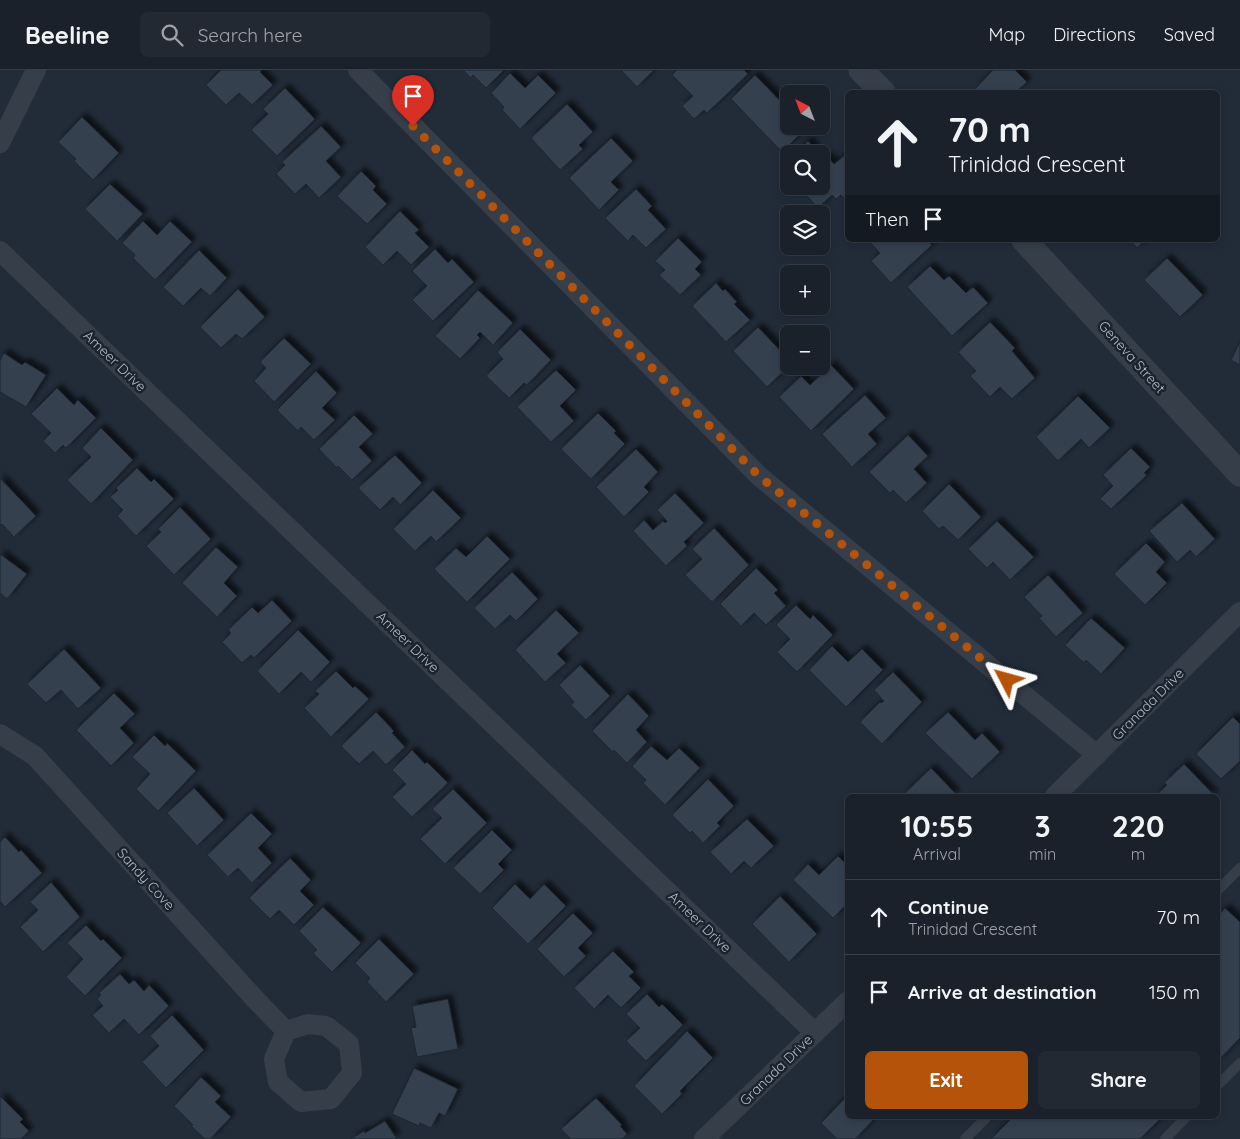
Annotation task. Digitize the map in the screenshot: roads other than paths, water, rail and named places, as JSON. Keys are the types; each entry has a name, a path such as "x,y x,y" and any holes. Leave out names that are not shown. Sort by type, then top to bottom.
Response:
{"street":[{"path":"0,143 36,70"},
{"path":"358,70 759,476 1097,755"},
{"path":"861,70 881,90"},
{"name":"Geneva Street","path":"1026,242 1240,474"},
{"name":"Ameer Drive","path":"0,251 815,1033"},
{"name":"Granada Drive","path":"1057,794 1240,612"},
{"name":"Sandy Cove","path":"0,734 34,756 254,1000 286,1031"},
{"name":"Granada Drive","path":"704,1139 845,1004"}],"lane":[{"path":"1220,888 1240,868"},
{"path":"1220,1083 1240,1063"},
{"path":"965,1139 985,1119"},
{"path":"1165,1139 1184,1119"}]}
